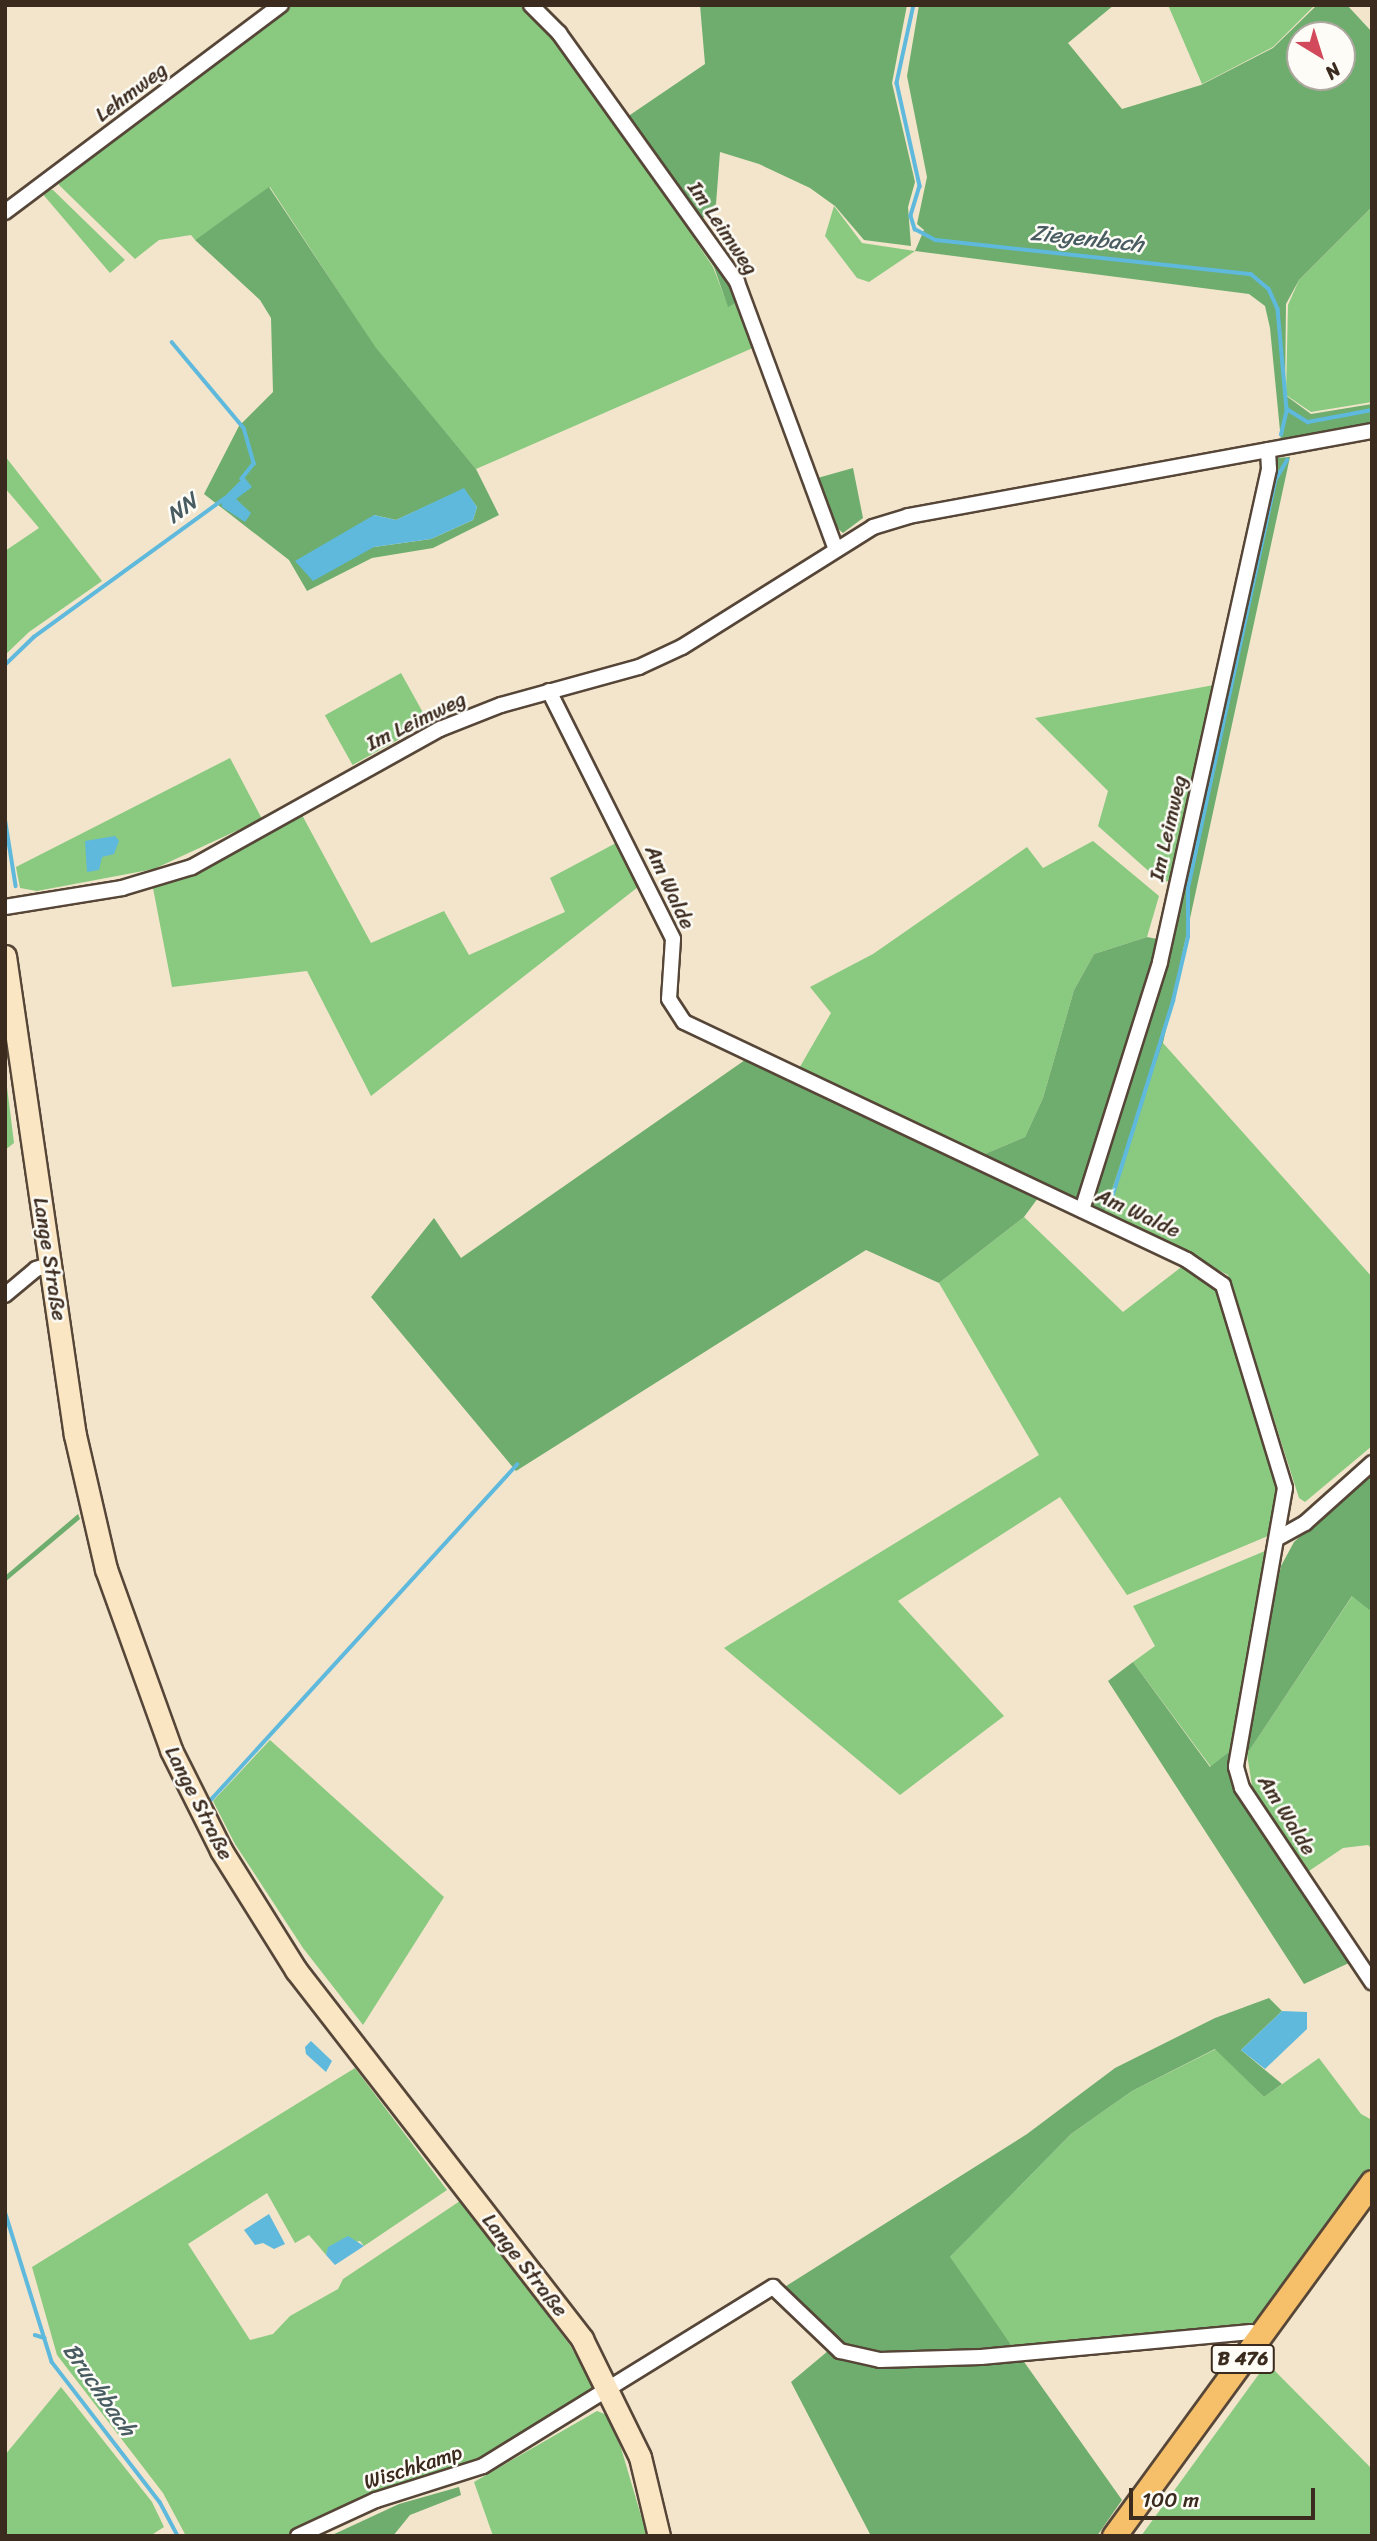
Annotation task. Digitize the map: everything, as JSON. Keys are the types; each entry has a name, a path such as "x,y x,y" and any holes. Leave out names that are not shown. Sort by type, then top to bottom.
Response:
{"main road":[{"name":"B 476","path":"1114,2536 1372,2182"}],"street":[{"name":"Lehmweg","path":"5,212 281,5"},
{"name":"Im Leimweg","path":"531,5 559,33 737,282 835,547"},
{"name":"Im Leimweg","path":"5,907 121,888 192,867 440,729 549,691 639,667 682,647 835,547 873,527 908,516 1372,430"},
{"name":"Im Leimweg","path":"1082,1210 1160,962 1269,469 1268,450"},
{"name":"Am Walde","path":"549,691 673,939 669,999 684,1022 1187,1260 1223,1285 1284,1488 1280,1537 1236,1767 1242,1788 1372,1982"},
{"name":"Lange Straße","path":"5,956 75,1435 93,1519 129,1640 171,1750 221,1850 296,1970 541,2282 582,2339 610,2390 640,2456 659,2536"},
{"path":"5,1294 36,1269 51,1264"},
{"path":"1280,1537 1305,1523 1372,1463"},
{"name":"Wischkamp","path":"298,2536 376,2500 463,2476 610,2390 773,2287 839,2351 880,2360 981,2357 1251,2332 1259,2337"}],"green space":[{"path":"289,5 523,5 554,36 695,230 693,237 713,267 728,306 739,301 755,347 476,469 376,349 270,187 195,240 191,235 159,240 135,259 59,185 60,177"},
{"path":"700,5 907,5 892,83 915,182 908,207 911,246 864,240 835,206 810,188 759,164 720,152 716,204 700,221 627,117 705,64"},
{"path":"919,5 1114,5 1068,43 1122,109 1201,85 1273,48 1286,35 1286,91 1356,91 1356,21 1301,21 1317,5 1347,5 1372,32 1372,207 1299,280 1286,304 1285,395 1311,414 1372,404 1372,425 1281,441 1270,328 1265,306 1249,294 915,251 924,230 917,224 927,177 907,76"},
{"path":"1168,5 1315,5 1299,21 1286,21 1286,34 1273,47 1202,84"},
{"path":"269,187 376,348 476,469 499,515 433,548 372,558 307,591 289,560 204,494 239,426 273,392 271,318 260,300 195,240","holes":["464,489 477,507 473,520 431,539 374,547 374,515 396,520"]},
{"path":"45,189 53,190 125,260 110,273 41,192"},
{"path":"834,206 862,243 915,251 869,282 857,278 825,236"},
{"path":"1372,207 1372,402 1311,412 1286,395 1288,305 1299,280"},
{"path":"695,230 739,301 728,307 714,267 693,237"},
{"path":"5,456 102,581 29,632 5,655 5,551 39,528 5,488"},
{"path":"1290,457 1163,1043 1104,1212 980,1156 1025,1137 1043,1098 1074,990 1094,954 1147,937 1172,942 1276,458"},
{"path":"853,468 863,518 843,533 831,523 814,479"},
{"path":"401,673 429,723 353,765 325,715"},
{"path":"1214,685 1174,879 1162,883 1098,826 1108,791 1035,718"},
{"path":"230,758 262,819 154,869 37,891 20,888 16,867"},
{"path":"302,815 371,943 444,911 469,955 565,912 550,878 616,843 638,887 371,1096 307,971 172,987 153,888 199,871"},
{"path":"1093,841 1159,896 1147,937 1094,954 1074,990 1043,1098 1025,1137 980,1156 797,1072 831,1013 810,987 873,954 1027,847 1043,868"},
{"path":"1163,1043 1372,1277 1372,1446 1305,1502 1299,1498 1228,1275 1104,1212"},
{"path":"745,1060 1038,1198 1024,1217 939,1283 866,1250 516,1471 371,1297 434,1218 461,1258"},
{"path":"5,1071 14,1143 5,1150"},
{"path":"1024,1217 1123,1312 1184,1265 1212,1280 1225,1300 1278,1478 1277,1499 1268,1536 1127,1595 1060,1497 898,1601 1004,1716 900,1795 724,1648 1039,1455 939,1283"},
{"path":"1372,1471 1372,1612 1352,1596 1247,1754 1243,1745 1281,1566 1294,1542"},
{"path":"78,1514 80,1519 5,1582 5,1576"},
{"path":"1265,1551 1230,1751 1211,1767 1133,1662 1155,1646 1133,1606"},
{"path":"1353,1595 1372,1612 1372,1849 1368,1845 1343,1848 1306,1873 1253,1792 1247,1754"},
{"path":"1133,1662 1210,1767 1230,1751 1236,1793 1351,1962 1304,1984 1108,1681"},
{"path":"270,1740 444,1897 363,2025 303,1948 235,1844 213,1801"},
{"path":"1269,1998 1282,2011 1241,2050 1282,2084 1264,2097 1215,2049 1132,2091 1071,2134 950,2257 1012,2346 878,2354 843,2345 783,2288 1027,2134 1115,2068 1215,2018"},
{"path":"1216,2049 1264,2097 1319,2058 1361,2114 1372,2120 1372,2165 1254,2324 1012,2346 949,2258 1071,2134 1132,2091"},
{"path":"355,2068 447,2190 364,2246 360,2241 329,2247 326,2255 309,2235 295,2243 267,2193 188,2244 250,2340 273,2334 290,2316 338,2289 343,2279 460,2201 570,2345 593,2386 590,2396 481,2462 356,2502 287,2536 186,2536 163,2493 57,2355 32,2267"},
{"path":"828,2351 880,2368 1022,2359 1122,2500 1097,2536 871,2536 791,2382"},
{"path":"1267,2363 1372,2469 1372,2536 1141,2536"},
{"path":"61,2387 152,2502 164,2527 150,2536 5,2536 5,2455"},
{"path":"597,2411 607,2415 621,2448 647,2536 493,2536 474,2482"},
{"path":"459,2487 461,2495 410,2515 393,2536 330,2536 399,2504"}],"water":[{"path":"244,477 252,487 236,499 251,513 245,522 222,507 221,500"},
{"path":"464,488 477,507 473,520 431,539 374,547 313,581 295,561 374,515 396,520"},
{"path":"115,836 119,841 114,854 102,857 99,870 87,872 85,841"},
{"path":"1282,2011 1307,2012 1307,2029 1265,2069 1241,2050"},
{"path":"311,2041 332,2061 326,2072 306,2054 305,2047"},
{"path":"269,2214 285,2244 274,2249 263,2243 255,2245 244,2230"},
{"path":"348,2236 364,2246 335,2265 326,2255 328,2247"}],"waterway":[{"name":"Ziegenbach","path":"914,5 897,83 920,186 911,216 915,229 936,240 1251,274 1269,289 1278,309 1287,409 1308,422 1372,410"},
{"name":"NN","path":"172,342 244,428 254,464 242,479"},
{"path":"1281,435 1287,410"},
{"path":"1109,1207 1173,1001 1188,937 1188,888 1275,481 1287,460"},
{"name":"NN","path":"5,665 34,637 225,498"},
{"path":"5,817 16,886"},
{"path":"209,1802 517,1465"},
{"name":"Bruchbach","path":"5,2211 52,2362 160,2502 178,2536"},
{"name":"Bruchbach","path":"35,2335 45,2338"}]}
